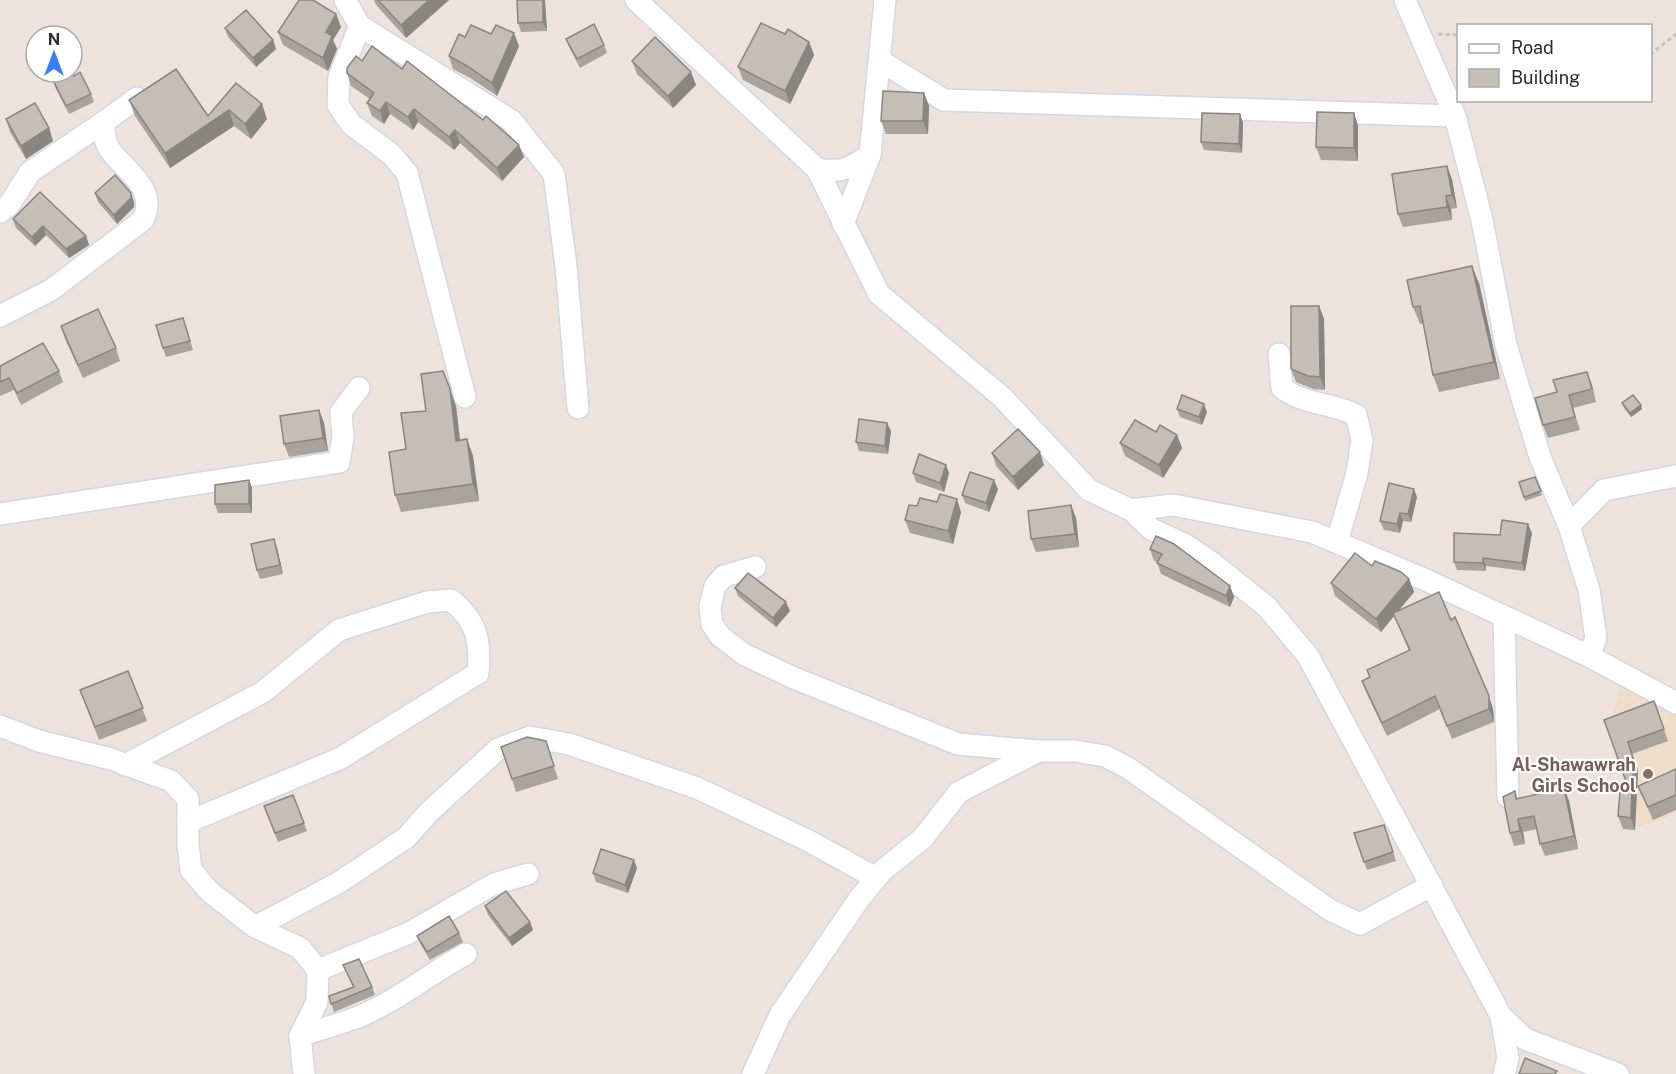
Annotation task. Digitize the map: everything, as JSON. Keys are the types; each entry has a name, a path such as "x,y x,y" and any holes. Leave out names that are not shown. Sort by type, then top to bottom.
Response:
{"street":[{"path":"345,0 360,26 512,121 554,174 566,266 578,408"},
{"path":"636,0 817,169 879,294 1002,397 1089,490 1131,510 1151,529 1184,544 1211,562 1258,600 1308,656 1502,1016 1525,1040 1618,1074"},
{"path":"843,224 870,155 885,0"},
{"path":"1405,0 1455,116 1482,220 1506,345 1540,457 1569,526 1589,590 1596,638 1589,656"},
{"path":"360,26 339,77 338,105 351,124 392,155 407,173 465,397"},
{"path":"879,60 944,100 1455,116"},
{"path":"0,212 9,206 30,172 136,98"},
{"path":"0,316 51,290 143,220 148,209 145,191 110,150 105,140 104,122"},
{"path":"817,169 837,172 851,167 870,155"},
{"path":"1279,354 1282,388 1305,401 1341,407 1356,415 1362,440 1357,473 1337,542"},
{"path":"0,514 339,462 343,437 341,412 359,388"},
{"path":"1569,526 1604,490 1676,476"},
{"path":"1131,510 1173,505 1312,532 1589,656 1676,703"},
{"path":"755,567 724,576 715,586 710,607 712,624 720,636 745,655 794,678 958,744 1039,751 1075,751 1105,756 1128,768 1330,910 1360,924 1432,885"},
{"path":"125,765 263,692 339,630 427,602 451,600 466,612 476,628 480,657 478,674 341,758 188,822"},
{"path":"1504,617 1508,797"},
{"path":"0,726 39,741 125,765 171,781 188,799 191,870 210,892 255,927 300,948 318,970 317,1002 300,1036 304,1074"},
{"path":"255,927 338,883 406,838 428,813 498,749 530,737 569,744 697,788 807,840 876,878"},
{"path":"753,1074 780,1015 876,878 923,838 959,792 1039,751"},
{"path":"318,970 409,933 494,884 528,874"},
{"path":"300,1036 358,1017 418,985 427,975 466,954"},
{"path":"1502,1016 1508,1058 1504,1074"}],"path":[{"path":"1652,53 1676,34"}],"shaded area":[{"name":"Al-Shawawrah Girls School","path":"1621,683 1676,708 1676,814 1638,827 1608,733"}],"building":[{"path":"299,0 313,0 336,14 326,32 332,36 323,58 278,32"},
{"path":"378,0 429,0 401,25"},
{"path":"517,0 543,0 543,22 518,23"},
{"path":"246,10 273,40 253,58 225,28"},
{"path":"761,23 785,34 788,29 809,42 785,91 738,67"},
{"path":"594,24 604,45 577,59 566,39"},
{"path":"471,25 491,34 496,25 514,33 492,83 449,56 459,34 465,37"},
{"path":"655,37 691,72 668,96 632,61"},
{"path":"372,46 402,69 407,61 483,120 486,116 519,145 497,168 455,130 449,137 414,109 408,117 386,102 380,111 367,103 374,93 347,73 347,68 356,56 362,61"},
{"path":"176,69 208,116 236,83 262,104 245,124 229,110 165,153 129,100"},
{"path":"84,80 91,94 66,106 55,84 84,84"},
{"path":"883,91 924,93 923,121 881,121"},
{"path":"35,103 49,128 21,146 6,119"},
{"path":"1317,112 1354,113 1354,148 1316,147"},
{"path":"1202,113 1240,114 1239,144 1201,142"},
{"path":"1447,166 1452,195 1446,196 1447,207 1398,214 1392,174"},
{"path":"115,175 131,193 131,198 114,215 95,193"},
{"path":"40,192 86,236 66,249 43,226 32,237 13,219"},
{"path":"1472,266 1494,362 1433,375 1420,306 1413,307 1407,280"},
{"path":"1291,306 1319,306 1320,377 1308,376 1291,369"},
{"path":"98,309 116,348 78,365 61,326"},
{"path":"183,318 190,341 163,348 156,325"},
{"path":"43,343 59,371 17,393 9,378 0,382 0,366"},
{"path":"443,371 450,389 456,441 467,439 473,484 395,495 389,452 406,449 401,413 426,411 421,374"},
{"path":"1587,372 1592,389 1569,395 1575,417 1543,425 1535,398 1557,392 1553,380"},
{"path":"1182,395 1204,404 1199,417 1177,409"},
{"path":"1633,395 1641,405 1630,413 1622,403"},
{"path":"319,410 323,438 284,444 280,416"},
{"path":"859,419 887,423 885,446 856,442"},
{"path":"1135,420 1156,432 1160,425 1177,435 1159,465 1120,443"},
{"path":"1018,429 1040,452 1013,477 992,453"},
{"path":"919,454 946,465 940,483 913,473"},
{"path":"970,472 994,480 986,503 962,495"},
{"path":"1535,477 1541,491 1524,497 1519,482"},
{"path":"249,480 249,504 215,504 215,485"},
{"path":"1389,483 1414,489 1408,514 1400,513 1397,524 1380,521"},
{"path":"940,494 957,499 948,531 905,520 909,505 917,506 920,498 937,502"},
{"path":"1071,505 1075,534 1031,539 1028,511"},
{"path":"1502,520 1528,524 1522,563 1483,558 1483,563 1454,562 1454,533 1500,535"},
{"path":"1156,536 1174,544 1230,586 1226,596 1157,563 1162,554 1150,549"},
{"path":"274,539 280,565 257,570 251,544"},
{"path":"1355,553 1372,566 1375,561 1401,572 1409,579 1376,619 1331,583"},
{"path":"748,573 786,602 773,618 735,588"},
{"path":"1439,592 1451,620 1455,617 1489,696 1489,709 1447,726 1435,696 1382,723 1362,681 1370,677 1367,670 1410,650 1393,613"},
{"path":"128,671 143,708 95,727 80,690"},
{"path":"1654,701 1664,729 1628,742 1633,758 1631,818 1618,816 1620,791 1630,792 1604,720"},
{"path":"527,737 546,741 554,766 512,779 501,747"},
{"path":"1676,769 1676,795 1648,807 1638,786"},
{"path":"1564,788 1574,836 1540,844 1534,816 1518,819 1520,831 1510,833 1503,797 1515,791 1516,799"},
{"path":"293,795 304,823 275,833 264,806"},
{"path":"1384,825 1393,852 1364,862 1354,833"},
{"path":"601,849 634,860 625,885 593,873"},
{"path":"506,891 530,922 509,938 485,906"},
{"path":"449,916 459,933 427,952 417,936"},
{"path":"359,959 372,987 331,1004 329,996 354,987 343,965"},
{"path":"1525,1058 1557,1071 1555,1074 1519,1074"}],"place":[{"name":"Al-Shawawrah Girls School","path":"1648,774"}]}
